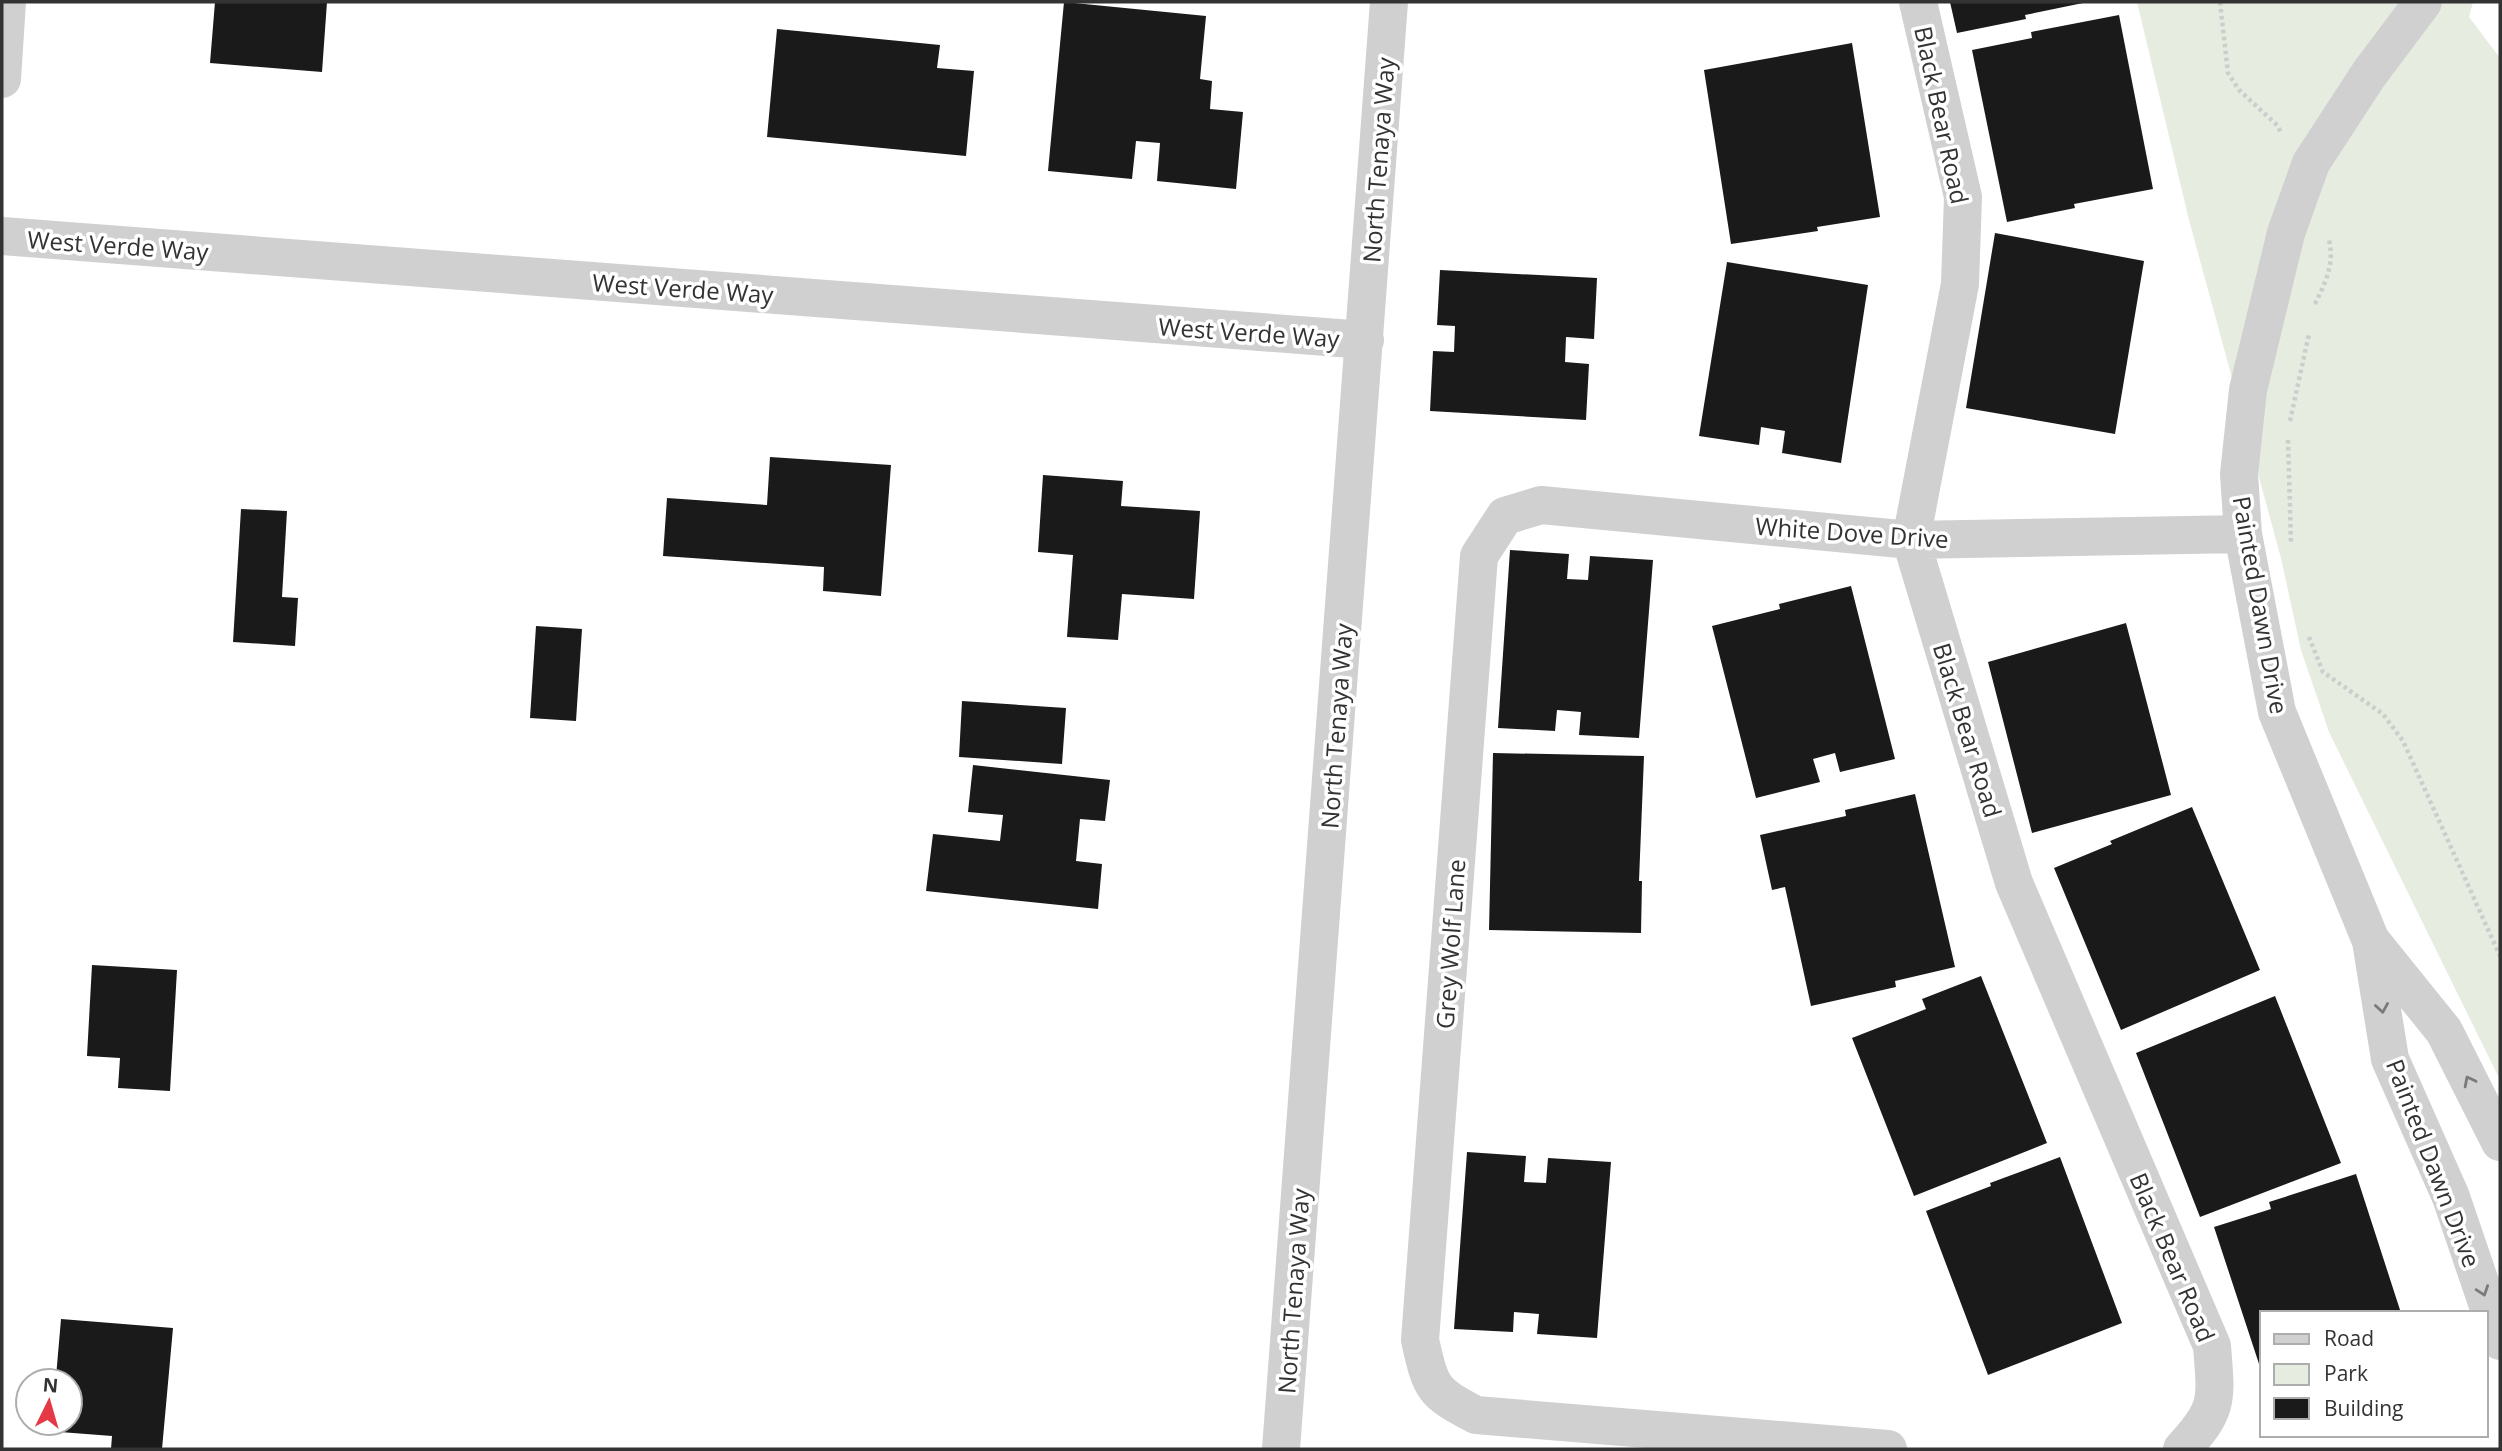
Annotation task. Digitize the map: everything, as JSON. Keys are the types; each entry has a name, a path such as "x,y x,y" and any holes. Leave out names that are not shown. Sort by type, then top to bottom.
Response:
{"street":[{"path":"2,79 7,2"},
{"name":"North Tenaya Way","path":"1281,1449 1389,2"},
{"name":"Black Bear Road","path":"1918,2 1963,197 1960,285 1911,540 2014,883 2212,1346 2216,1396 2193,1438"},
{"name":"Painted Dawn Drive","path":"2423,2 2369,74 2311,163 2305,178 2286,233 2248,390 2239,474 2243,534 2277,712 2371,941 2390,1059 2451,1197 2500,1341"},
{"name":"West Verde Way","path":"2,236 1365,341"},
{"name":"White Dove Drive","path":"1505,516 1541,505 1911,540 2243,534"},
{"name":"Grey Wolf Lane","path":"1505,516 1479,556 1420,1340 1429,1378 1445,1399 1476,1415 1888,1449"},
{"name":"Painted Dawn Drive","path":"2371,941 2444,1031 2500,1142"}],"path":[{"path":"2220,2 2228,73 2239,90 2278,126 2305,178 2330,244 2328,279 2312,316"},
{"path":"2291,547 2288,432 2309,329"},
{"path":"2304,626 2323,672 2383,714 2403,741 2500,956"}],"green space":[{"path":"2137,2 2473,2 2469,17 2500,58 2500,1080 2329,732 2301,650 2281,558 2189,220"}],"building":[{"path":"215,2 327,2 322,72 210,63"},
{"path":"1064,2 1206,16 1200,79 1212,81 1210,109 1243,112 1236,189 1157,181 1160,143 1136,141 1132,179 1048,171"},
{"path":"1950,2 2083,3 2025,15 2026,19 1957,33"},
{"path":"2119,15 2153,189 2074,204 2075,208 2007,222 1972,50 2032,38 2031,32"},
{"path":"777,29 940,45 937,68 974,71 966,156 767,137"},
{"path":"1852,43 1880,217 1817,227 1818,231 1731,244 1704,70"},
{"path":"1995,233 2144,261 2115,434 1966,408"},
{"path":"1727,262 1868,285 1841,463 1782,453 1785,431 1761,427 1759,445 1699,436"},
{"path":"1440,270 1597,278 1594,339 1566,337 1565,362 1589,364 1586,420 1430,411 1433,351 1454,352 1455,326 1437,325"},
{"path":"770,457 891,465 881,596 823,591 824,567 663,556 667,498 767,505"},
{"path":"1043,475 1123,481 1121,506 1200,511 1194,599 1122,594 1118,640 1067,637 1073,555 1038,552"},
{"path":"241,509 287,511 282,597 298,598 295,646 233,642"},
{"path":"1510,550 1569,554 1567,579 1588,580 1590,556 1653,560 1639,738 1579,735 1581,712 1557,710 1555,731 1498,728"},
{"path":"1851,586 1895,759 1840,772 1835,753 1813,759 1820,782 1756,798 1712,626 1780,609 1779,604"},
{"path":"2126,623 2171,795 2032,833 1988,662"},
{"path":"536,626 582,629 576,721 530,718"},
{"path":"962,701 1066,708 1062,764 959,757"},
{"path":"1493,753 1644,756 1639,881 1642,881 1641,933 1489,930"},
{"path":"973,765 1110,780 1105,821 1080,819 1076,861 1102,864 1098,909 926,891 933,834 1000,841 1003,815 968,812"},
{"path":"1915,794 1955,967 1895,981 1896,987 1811,1006 1785,887 1772,890 1760,835 1846,816 1845,810"},
{"path":"2192,807 2260,970 2121,1030 2054,868"},
{"path":"92,965 177,970 170,1091 118,1088 120,1058 87,1056"},
{"path":"1981,976 2047,1143 1914,1196 1852,1038 1926,1009 1922,999"},
{"path":"2275,996 2341,1163 2200,1217 2136,1053"},
{"path":"1467,1152 1526,1156 1524,1182 1546,1183 1548,1158 1611,1162 1597,1338 1537,1334 1539,1314 1514,1312 1513,1332 1454,1329"},
{"path":"2060,1157 2122,1323 1988,1375 1926,1211"},
{"path":"2356,1174 2400,1311 2260,1311 2260,1367 2214,1227 2271,1209 2269,1202"},
{"path":"61,1319 173,1328 162,1449 111,1449 112,1436 84,1434 84,1367 57,1367"}]}
